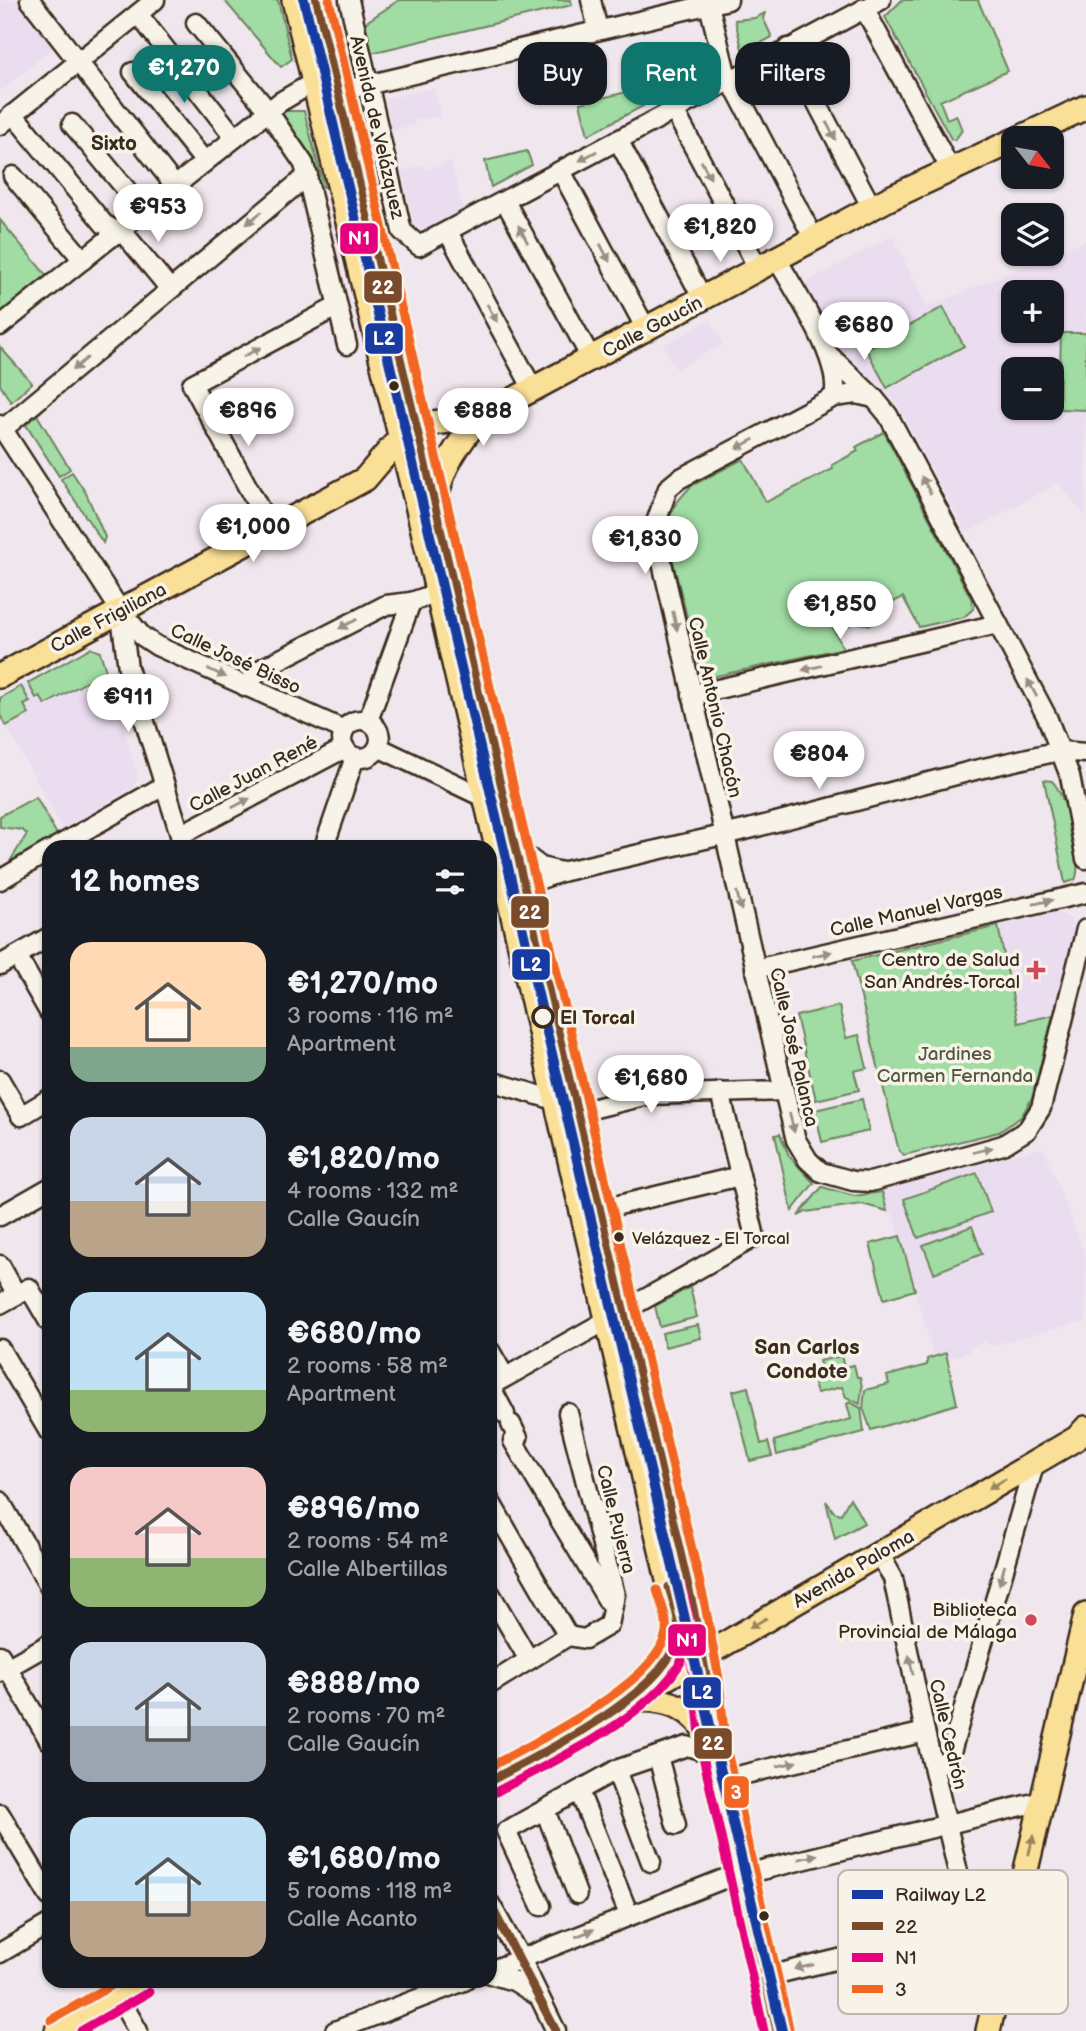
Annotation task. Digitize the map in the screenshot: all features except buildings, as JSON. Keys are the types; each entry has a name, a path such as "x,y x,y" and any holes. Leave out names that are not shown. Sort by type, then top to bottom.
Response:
{"main road":[{"name":"Avenida de Velázquez","path":"294,0 314,82 416,430 413,491 495,840"},
{"name":"Avenida de Velázquez","path":"316,0 515,847 506,886 579,1112 601,1209 615,1314"},
{"path":"1046,126 1086,107"},
{"name":"Calle Gaucín","path":"416,430 479,418 872,208 1001,147"},
{"name":"Calle Gaucín","path":"435,508 439,480 452,453 479,418"},
{"path":"416,430 450,439 452,453"},
{"name":"Calle Frigiliana","path":"0,676 365,480 416,430"},
{"path":"365,480 395,480 413,491"},
{"name":"Avenida de Velázquez","path":"497,848 555,1100 615,1314"},
{"path":"615,1314 703,1655 720,1780 777,2031"},
{"name":"Avenida Paloma","path":"615,1314 678,1636 656,1675 629,1700"},
{"name":"Avenida Paloma","path":"497,1777 1083,1434"},
{"path":"1025,1870 1086,1615"},
{"path":"629,1700 652,1698 680,1706 704,1727 714,1749"},
{"path":"58,2031 131,1988"}],"street":[{"path":"30,0 175,186"},
{"path":"155,0 6,119 104,225 127,237 170,289"},
{"name":"Avenida de Velázquez","path":"349,0 402,230 419,246 448,232"},
{"path":"591,0 598,30"},
{"path":"337,92 727,0"},
{"path":"799,42 880,0"},
{"path":"709,5 728,81 737,92 814,239"},
{"path":"863,8 951,170"},
{"path":"138,14 236,138"},
{"path":"196,23 268,111 304,164 347,345"},
{"path":"133,72 205,162"},
{"path":"533,389 448,232 735,77"},
{"path":"0,326 268,111 314,82"},
{"path":"818,105 872,208"},
{"path":"674,110 767,264 828,354 888,415 1047,717 1062,758 1086,859"},
{"path":"72,124 144,211"},
{"path":"618,140 703,299"},
{"path":"561,171 646,329"},
{"path":"1,427 308,175"},
{"path":"13,176 83,260"},
{"path":"505,201 591,358"},
{"path":"271,530 192,384 336,307"},
{"path":"828,354 835,378 834,397"},
{"name":"Calle Antonio Chacón","path":"723,835 654,528 661,503 668,488 679,479 834,397 856,394 874,398"},
{"name":"Calle José Bisso","path":"1,427 120,610 142,636 246,687 348,745"},
{"path":"246,687 259,670 386,605 411,603 437,593"},
{"path":"368,721 411,603"},
{"path":"120,610 128,667 182,840"},
{"path":"692,695 998,624"},
{"path":"326,840 352,722 368,721 377,729 378,747 371,755 348,745"},
{"name":"Calle Juan René","path":"184,840 348,745"},
{"path":"378,747 485,798"},
{"path":"506,886 1086,753"},
{"path":"1062,758 1086,764"},
{"path":"68,840 165,785"},
{"name":"Calle José Palanca","path":"723,835 796,1140 808,1160 821,1172 839,1179 870,1182 1003,1145 1027,1130 1041,1108 1086,929"},
{"path":"515,847 541,867 561,872"},
{"path":"0,880 42,855"},
{"name":"Calle Manuel Vargas","path":"755,969 1086,892"},
{"path":"0,965 42,941"},
{"path":"16,956 42,1000"},
{"path":"0,1080 21,1116 42,1103"},
{"path":"497,1083 555,1100"},
{"path":"579,1112 648,1096 784,1091"},
{"path":"497,1382 755,1237 720,1092"},
{"path":"601,1209 740,1175"},
{"path":"1,1213 42,1192"},
{"path":"0,1265 16,1294"},
{"path":"0,1304 29,1288 42,1310"},
{"path":"0,1349 42,1420"},
{"path":"497,1389 518,1438 513,1441 612,1609 609,1625 585,1639 568,1636 497,1680"},
{"name":"Calle Pujerra","path":"568,1413 615,1595 612,1609"},
{"path":"935,1766 949,1759 1035,1462"},
{"path":"0,1501 42,1574"},
{"path":"497,1513 568,1636"},
{"name":"Calle Cedrón","path":"879,1553 893,1578 925,1732 958,1870"},
{"path":"497,1604 529,1660"},
{"path":"42,1647 2,1665 42,1729"},
{"path":"720,1780 925,1732"},
{"path":"541,1906 506,1830 616,1770 687,1746 714,1749"},
{"path":"658,1756 676,1825"},
{"path":"616,1770 651,1863"},
{"path":"579,1791 629,1916"},
{"path":"497,1969 742,1874 1042,1801"},
{"path":"545,1810 577,1894"},
{"path":"0,1814 42,1884"},
{"path":"497,1916 522,1959 556,2031"},
{"path":"0,1953 42,1928"},
{"path":"764,1977 838,1959"},
{"path":"497,1975 514,1981 540,1999"},
{"path":"335,2031 446,1988"},
{"path":"118,1996 138,2031"}],"shaded area":[{"path":"0,0 19,0 55,46 0,92"},
{"path":"434,88 441,117 415,120 415,125 392,130 385,99"},
{"path":"451,161 464,214 428,233 423,233 414,223 402,171 425,165 427,170"},
{"path":"892,236 928,307 1025,266 1064,266 1064,249 1086,240 1086,517 1058,483 966,533 896,402 838,347 805,283"},
{"path":"710,320 723,344 676,369 663,345"},
{"path":"90,648 100,652 138,775 134,787 63,829 0,715 0,698"},
{"name":"Centro de Salud San Andrés-Torcal","path":"1056,912 1070,918 1075,931 1053,1015 1018,1024 998,926"},
{"path":"1043,1147 1086,1256 1086,1321 989,1346 987,1341 968,1347 969,1352 947,1359 945,1353 934,1357 893,1214 887,1211 881,1191"}],"green space":[{"path":"224,0 278,0 292,59 281,67"},
{"path":"399,0 571,0 572,5 371,53 365,23"},
{"path":"902,0 978,0 1008,71 940,101 947,119 956,115 962,130 955,140 951,139 885,17"},
{"path":"765,13 763,18 772,37 763,42 740,42 735,20 755,18"},
{"path":"621,93 621,105 645,105 588,135 580,105 607,105 607,97"},
{"path":"283,111 304,111 324,187 318,186 312,157 281,118"},
{"path":"527,151 532,165 491,187 485,161"},
{"path":"0,220 47,276 0,315"},
{"path":"943,307 964,346 887,388 866,349"},
{"path":"1064,333 1086,333 1086,410 1064,409 1064,357 1060,357"},
{"path":"0,347 32,383 11,402 0,385"},
{"path":"77,378 37,415 70,469 59,476 26,425"},
{"path":"884,432 972,600 973,609 964,617 919,627 903,597 886,606 880,620 871,625 854,622 839,631 832,619 829,620 843,648 712,677 702,675 667,539 668,520 677,502 691,486 743,459 766,502 833,469 832,465 858,451 856,447"},
{"path":"72,472 86,493 105,537 103,543 61,479"},
{"path":"90,648 100,652 106,671 45,705 40,696 36,698 28,683"},
{"path":"21,686 30,702 24,705 29,714 6,726 0,715 0,698"},
{"path":"1044,780 1052,781 1057,788 1072,829 1077,871 1075,880 1065,883"},
{"path":"36,797 60,840 42,840 42,849 0,870 9,863 27,834 22,830 0,827 0,816"},
{"name":"Jardines Carmen Fernanda","path":"998,926 1018,1023 1053,1015 1032,1098 1021,1117 999,1132 904,1155 899,1151 852,961"},
{"path":"839,1006 846,1038 859,1035 867,1068 854,1071 859,1090 816,1100 796,1016"},
{"path":"862,1099 869,1131 822,1142 815,1110"},
{"path":"780,1134 789,1156 814,1183 792,1211 775,1135"},
{"path":"977,1173 991,1212 918,1238 904,1199"},
{"path":"822,1187 854,1196 882,1192 887,1211 862,1204 806,1212 798,1216"},
{"path":"972,1226 982,1254 934,1273 923,1245"},
{"path":"900,1236 915,1290 884,1299 870,1244"},
{"path":"690,1287 697,1317 660,1327 655,1306"},
{"path":"698,1325 701,1338 665,1347 662,1333"},
{"path":"946,1353 957,1404 871,1430 863,1408 865,1390 889,1384 887,1376 927,1365 927,1359"},
{"path":"841,1356 844,1367 854,1365 857,1377 860,1377 860,1404 846,1397 842,1387 817,1393 810,1372 821,1367 819,1361"},
{"path":"748,1387 761,1444 768,1442 772,1456 750,1461 733,1391"},
{"path":"850,1402 861,1408 864,1432 777,1455 774,1441 851,1419 847,1404"},
{"path":"850,1498 864,1523 835,1539 826,1501 834,1512 841,1514"}],"rail line":[{"name":"L2","path":"304,0 782,2031"}],"transit line":[{"name":"22","path":"316,0 693,1608 707,1681 713,1744 777,2031"},
{"name":"3","path":"329,0 705,1605 719,1679 725,1742 789,2028"},
{"name":"N1","path":"304,3 681,1611 695,1683 701,1747 764,2031"},
{"name":"N1","path":"497,1791 610,1729 663,1686 681,1662 690,1637 690,1617 681,1584"},
{"name":"22","path":"497,1777 599,1720 651,1679 669,1657 678,1635 678,1617 669,1587"},
{"name":"3","path":"497,1763 592,1710 642,1671 658,1651 666,1632 665,1616 657,1590"},
{"name":"22","path":"497,1917 556,2031"},
{"name":"3","path":"51,2020 107,1988"},
{"name":"N1","path":"81,2031 149,1992"}],"place":[{"name":"Centro de Salud San Andrés-Torcal","path":"1036,970"},
{"name":"El Torcal","path":"543,1017"},
{"name":"Velázquez - El Torcal","path":"619,1237"},
{"name":"Biblioteca Provincial de Málaga","path":"1031,1620"}],"district":[{"name":"Sixto","path":"114,143"},
{"name":"San Carlos Condote","path":"807,1359"}]}
